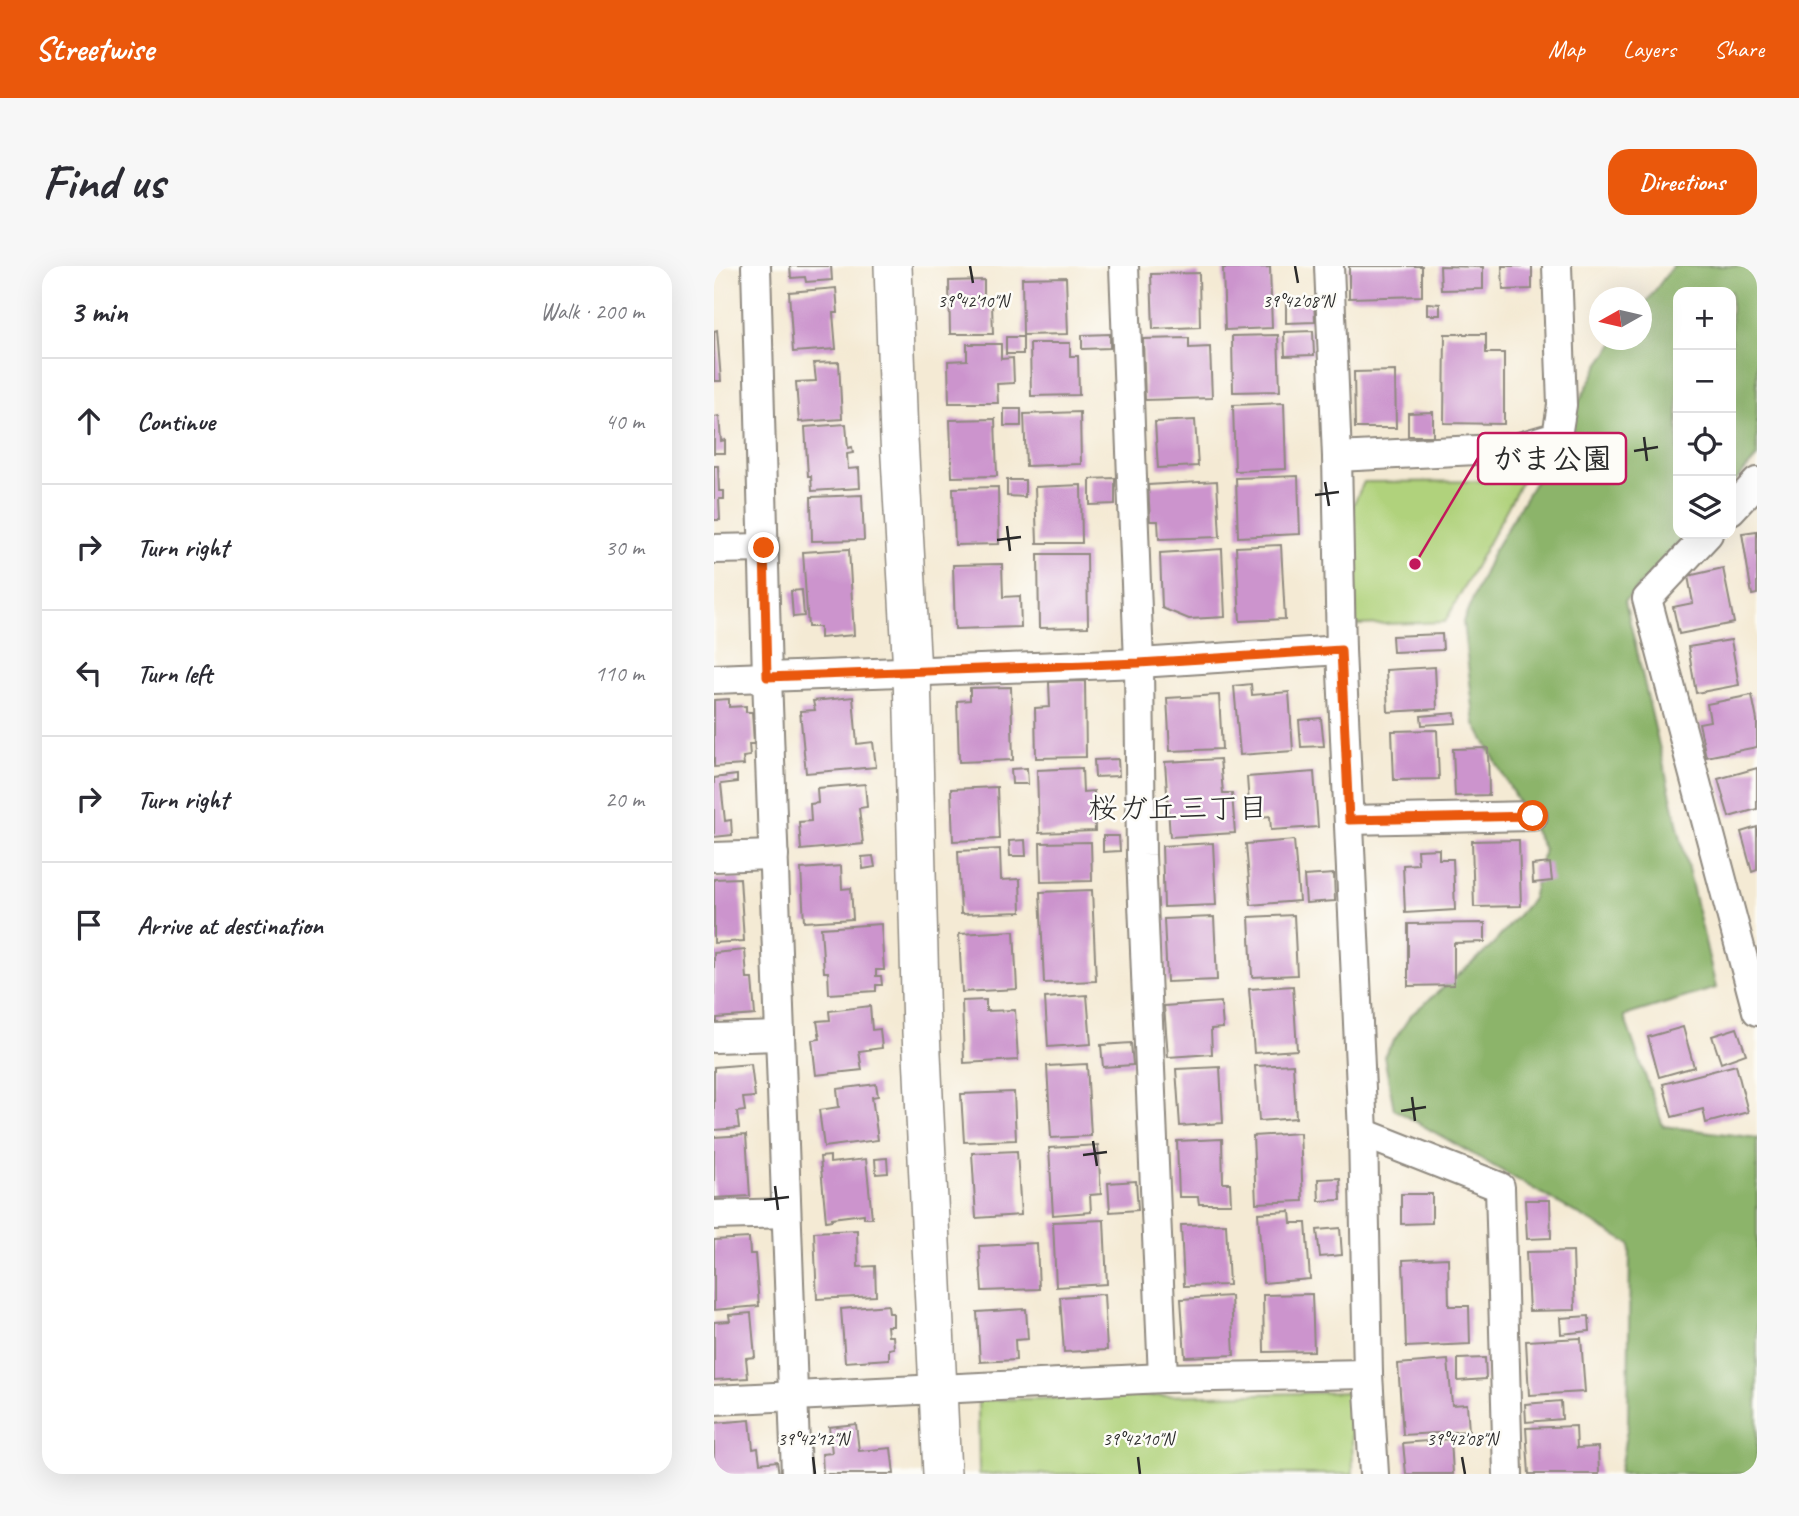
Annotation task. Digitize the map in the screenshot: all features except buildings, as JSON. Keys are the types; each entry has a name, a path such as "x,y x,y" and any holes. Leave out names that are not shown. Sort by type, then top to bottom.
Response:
{"street":[{"path":"756,266 767,677 796,1474"},
{"path":"893,266 912,672 922,1045 942,1474"},
{"path":"1124,266 1139,663 1141,855 1163,1378"},
{"path":"1329,266 1341,650 1363,1133 1368,1374 1374,1474"},
{"path":"1337,457 1516,448 1557,436 1562,405 1557,266"},
{"path":"1736,505 1757,482"},
{"path":"1704,539 1647,599 1757,1011"},
{"path":"714,549 764,548"},
{"path":"714,679 1139,663 1341,650"},
{"path":"1349,820 1533,816"},
{"path":"714,857 774,855"},
{"path":"714,1038 780,1036"},
{"path":"1363,1133 1500,1187 1508,1474"},
{"path":"714,1216 786,1213"},
{"path":"714,1400 1163,1378 1368,1374"}],"green space":[{"path":"1673,266 1757,266 1757,457 1736,480 1736,287 1673,287 1673,539 1682,539 1625,601 1716,988 1624,1016 1663,1126 1757,1138 1757,1474 1619,1474 1628,1424 1630,1244 1394,1109 1384,1056 1411,1015 1491,947 1532,899 1544,849 1475,724 1463,622 1492,554 1600,363 1610,350 1652,350 1652,294"},
{"path":"1522,481 1445,622 1356,625 1353,505 1364,482"},
{"path":"1351,1392 1353,1474 979,1474 978,1400"}],"place":[{"name":"がま公園","path":"1415,564"}],"district":[{"name":"桜ガ丘三丁目","path":"1178,808"}],"route":[{"path":"764,548 767,677 1139,663 1341,650 1349,820 1533,816"}]}
